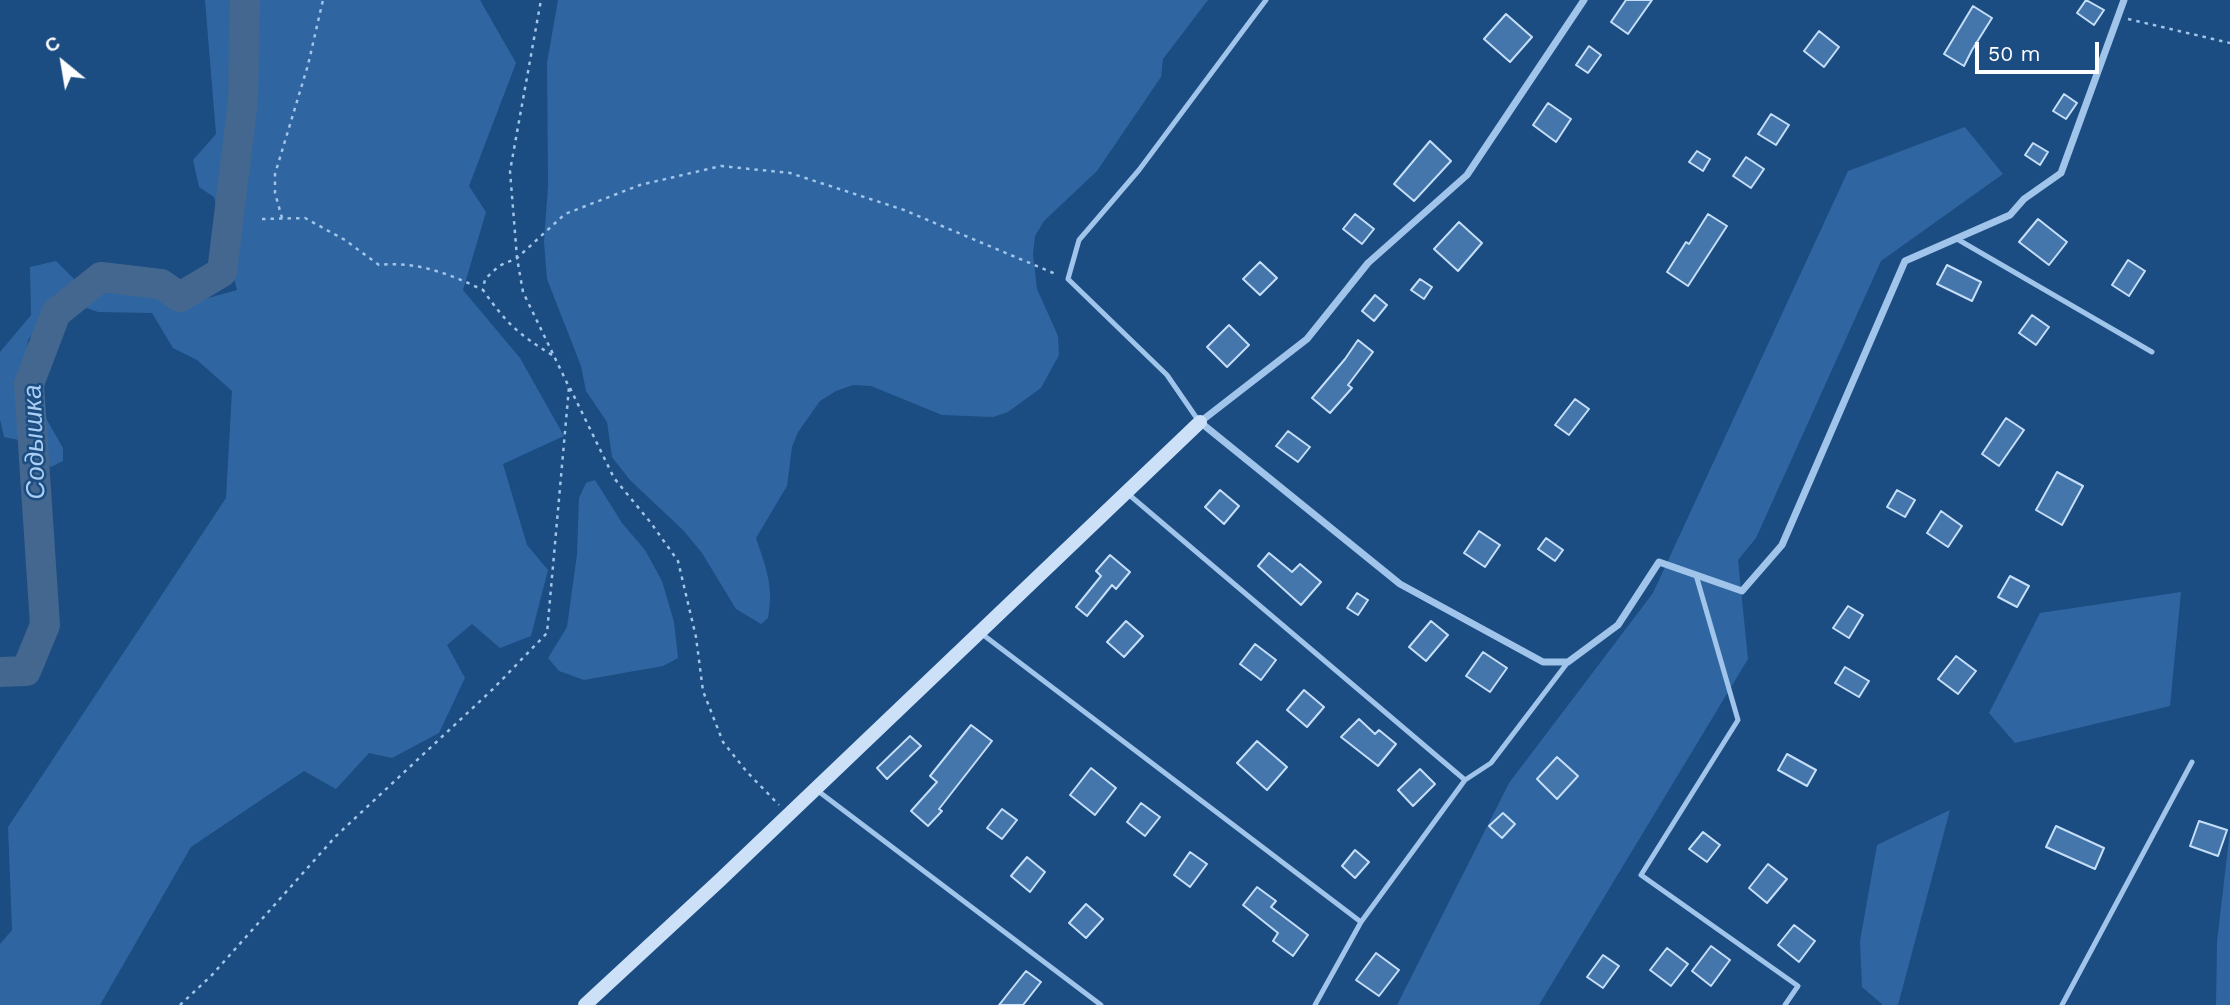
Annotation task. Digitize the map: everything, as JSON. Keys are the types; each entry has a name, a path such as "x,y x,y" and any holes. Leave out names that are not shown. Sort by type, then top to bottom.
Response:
{"street":[{"path":"585,1005 789,815 1200,422 1307,339 1368,263 1467,175 1584,0"},
{"path":"1200,422 1400,583 1543,662 1568,662 1618,625 1659,562 1742,591 1782,545 1906,261 2010,215 2024,199 2062,173 2124,0"}],"lane":[{"path":"1200,422 1167,375 1068,279 1079,240 1139,170 1266,0"},
{"path":"1958,239 2152,352"},
{"path":"1127,492 1465,779"},
{"path":"1696,575 1738,720 1641,875 1798,986 1785,1005"},
{"path":"980,632 1361,922"},
{"path":"1315,1005 1361,922 1465,779 1492,763 1568,662"},
{"path":"2063,1005 2192,762"},
{"path":"816,789 1101,1005"}],"path":[{"path":"282,218 275,193 275,174 309,65 323,0"},
{"path":"541,0 510,171 517,258 523,292 614,478 678,561 696,637 703,691 723,742 747,772 789,815"},
{"path":"2118,17 2230,43"},
{"path":"483,290 485,279 499,266 517,258 565,214 640,186 721,166 790,173 904,209 1068,279"},
{"path":"262,219 304,218 345,240 379,265 419,265 460,279 483,290 499,314 519,334 553,355"},
{"path":"180,1005 212,975 336,836 493,690 547,634 569,387"}],"shaded area":[{"path":"205,0 480,0 516,63 469,186 486,212 463,290 520,358 564,436 503,464 527,545 548,570 531,636 500,648 472,624 447,645 465,678 439,733 392,758 369,753 336,789 304,771 191,847 100,1005 0,1005 0,944 12,930 8,827 226,498 232,391 197,360 173,348 152,313 98,312 60,299 28,340 24,380 63,448 63,461 51,467 28,442 4,437 0,419 0,352 31,315 30,267 56,261 74,279 104,288 151,290 201,300 237,290 214,197 199,187 193,160 216,134"},
{"path":"558,0 1208,0 1163,59 1161,77 1097,171 1044,221 1035,236 1033,254 1037,289 1058,336 1059,355 1041,388 1008,412 993,417 942,415 871,386 853,385 820,401 798,432 792,447 787,486 756,538 768,577 770,596 768,618 761,624 736,609 702,553 684,531 630,480 612,457 607,422 586,391 581,366 547,279 544,242 548,186 547,63"},
{"path":"1965,127 2003,174 1881,261 1756,538 1738,560 1748,659 1539,1005 1397,1005 1509,783 1653,593 1848,171"},
{"path":"595,480 622,523 645,550 662,581 674,622 678,658 663,666 584,680 559,671 548,658 567,627 577,554 579,498 586,483"},
{"path":"2181,592 2170,706 2015,743 1989,713 2040,613"},
{"path":"1950,810 1898,1005 1883,1005 1862,987 1860,941 1877,845"},
{"path":"2230,830 2230,1005 2216,1005 2217,942"}],"building":[{"path":"1626,0 1652,0 1628,34 1611,22"},
{"path":"2086,0 2104,10 2094,25 2077,13"},
{"path":"1973,6 1992,18 1964,66 1944,54"},
{"path":"1506,14 1532,37 1510,62 1484,39"},
{"path":"1819,31 1839,47 1824,67 1804,51"},
{"path":"1589,46 1601,55 1588,73 1576,65"},
{"path":"2064,94 2077,103 2066,119 2053,111"},
{"path":"1548,103 1571,119 1556,142 1533,125"},
{"path":"1771,114 1789,125 1776,145 1758,134"},
{"path":"1430,141 1451,161 1414,201 1394,184"},
{"path":"2033,143 2048,152 2040,165 2025,155"},
{"path":"1697,151 1710,159 1703,171 1689,162"},
{"path":"1746,157 1764,169 1751,188 1733,176"},
{"path":"1355,214 1374,229 1362,244 1343,229"},
{"path":"1708,214 1727,226 1688,286 1667,272"},
{"path":"2038,219 2067,242 2049,265 2019,242"},
{"path":"1459,222 1482,243 1458,271 1434,249"},
{"path":"2128,260 2145,271 2129,296 2112,285"},
{"path":"1260,262 1277,278 1260,295 1243,279"},
{"path":"1947,265 1981,282 1972,301 1937,284"},
{"path":"1420,279 1432,287 1424,299 1411,290"},
{"path":"1375,295 1387,305 1374,321 1362,311"},
{"path":"2032,315 2049,327 2036,345 2019,333"},
{"path":"1229,325 1249,345 1227,367 1207,347"},
{"path":"1358,340 1373,352 1348,385 1352,388 1330,413 1312,398"},
{"path":"1575,399 1589,409 1569,435 1555,425"},
{"path":"2006,418 2024,430 1999,466 1982,454"},
{"path":"1288,431 1310,447 1298,462 1276,446"},
{"path":"2057,472 2083,486 2062,525 2036,510"},
{"path":"1220,490 1239,506 1224,524 1205,507"},
{"path":"1897,490 1915,500 1905,517 1887,507"},
{"path":"1941,511 1962,526 1948,547 1927,533"},
{"path":"1479,531 1500,545 1485,567 1464,553"},
{"path":"1546,538 1563,550 1555,561 1538,549"},
{"path":"1269,553 1292,572 1300,564 1321,582 1301,605 1258,566"},
{"path":"1110,555 1130,572 1116,589 1112,585 1087,616 1076,607 1101,576 1096,571"},
{"path":"2010,576 2029,586 2017,607 1998,597"},
{"path":"1357,593 1368,600 1358,615 1347,608"},
{"path":"1848,606 1863,615 1849,638 1833,628"},
{"path":"1126,621 1143,636 1124,657 1107,642"},
{"path":"1431,621 1448,635 1426,661 1409,647"},
{"path":"1255,644 1276,660 1261,680 1240,664"},
{"path":"1483,652 1507,668 1490,692 1466,676"},
{"path":"1956,656 1976,671 1958,694 1938,679"},
{"path":"1845,667 1869,681 1859,697 1835,683"},
{"path":"1304,690 1324,707 1307,727 1287,710"},
{"path":"1359,719 1375,734 1379,730 1396,744 1378,766 1341,737"},
{"path":"971,725 992,741 939,809 942,811 928,826 911,811 937,782 930,776"},
{"path":"910,736 921,746 887,779 877,768"},
{"path":"1257,741 1287,767 1267,790 1237,763"},
{"path":"1787,754 1816,770 1807,786 1778,770"},
{"path":"1557,757 1578,776 1557,799 1537,779"},
{"path":"1091,768 1116,788 1095,815 1070,795"},
{"path":"1420,769 1435,784 1413,806 1398,790"},
{"path":"1141,803 1160,817 1145,836 1127,822"},
{"path":"1002,809 1017,820 1002,839 987,828"},
{"path":"1503,813 1515,824 1502,838 1489,826"},
{"path":"2199,821 2227,830 2218,856 2190,846"},
{"path":"2056,826 2104,848 2095,869 2046,847"},
{"path":"1703,832 1720,845 1707,862 1689,849"},
{"path":"1355,850 1369,862 1355,878 1342,866"},
{"path":"1190,852 1207,864 1190,887 1174,875"},
{"path":"1027,857 1045,872 1030,892 1011,876"},
{"path":"1768,864 1787,879 1767,903 1749,888"},
{"path":"1257,887 1276,901 1271,907 1308,935 1293,956 1273,941 1278,933 1243,905"},
{"path":"1086,904 1103,919 1086,938 1069,923"},
{"path":"1794,925 1815,941 1799,962 1778,945"},
{"path":"1711,946 1730,960 1711,986 1692,971"},
{"path":"1667,948 1688,964 1671,986 1650,970"},
{"path":"1376,953 1399,970 1379,996 1356,980"},
{"path":"1603,955 1619,966 1603,988 1587,977"},
{"path":"1026,971 1041,982 1023,1005 999,1005"}],"waterway":[{"name":"Содышка","path":"0,672 26,671 45,625 29,384 56,313 101,277 161,284 180,297 222,272 243,101 245,0"}]}
